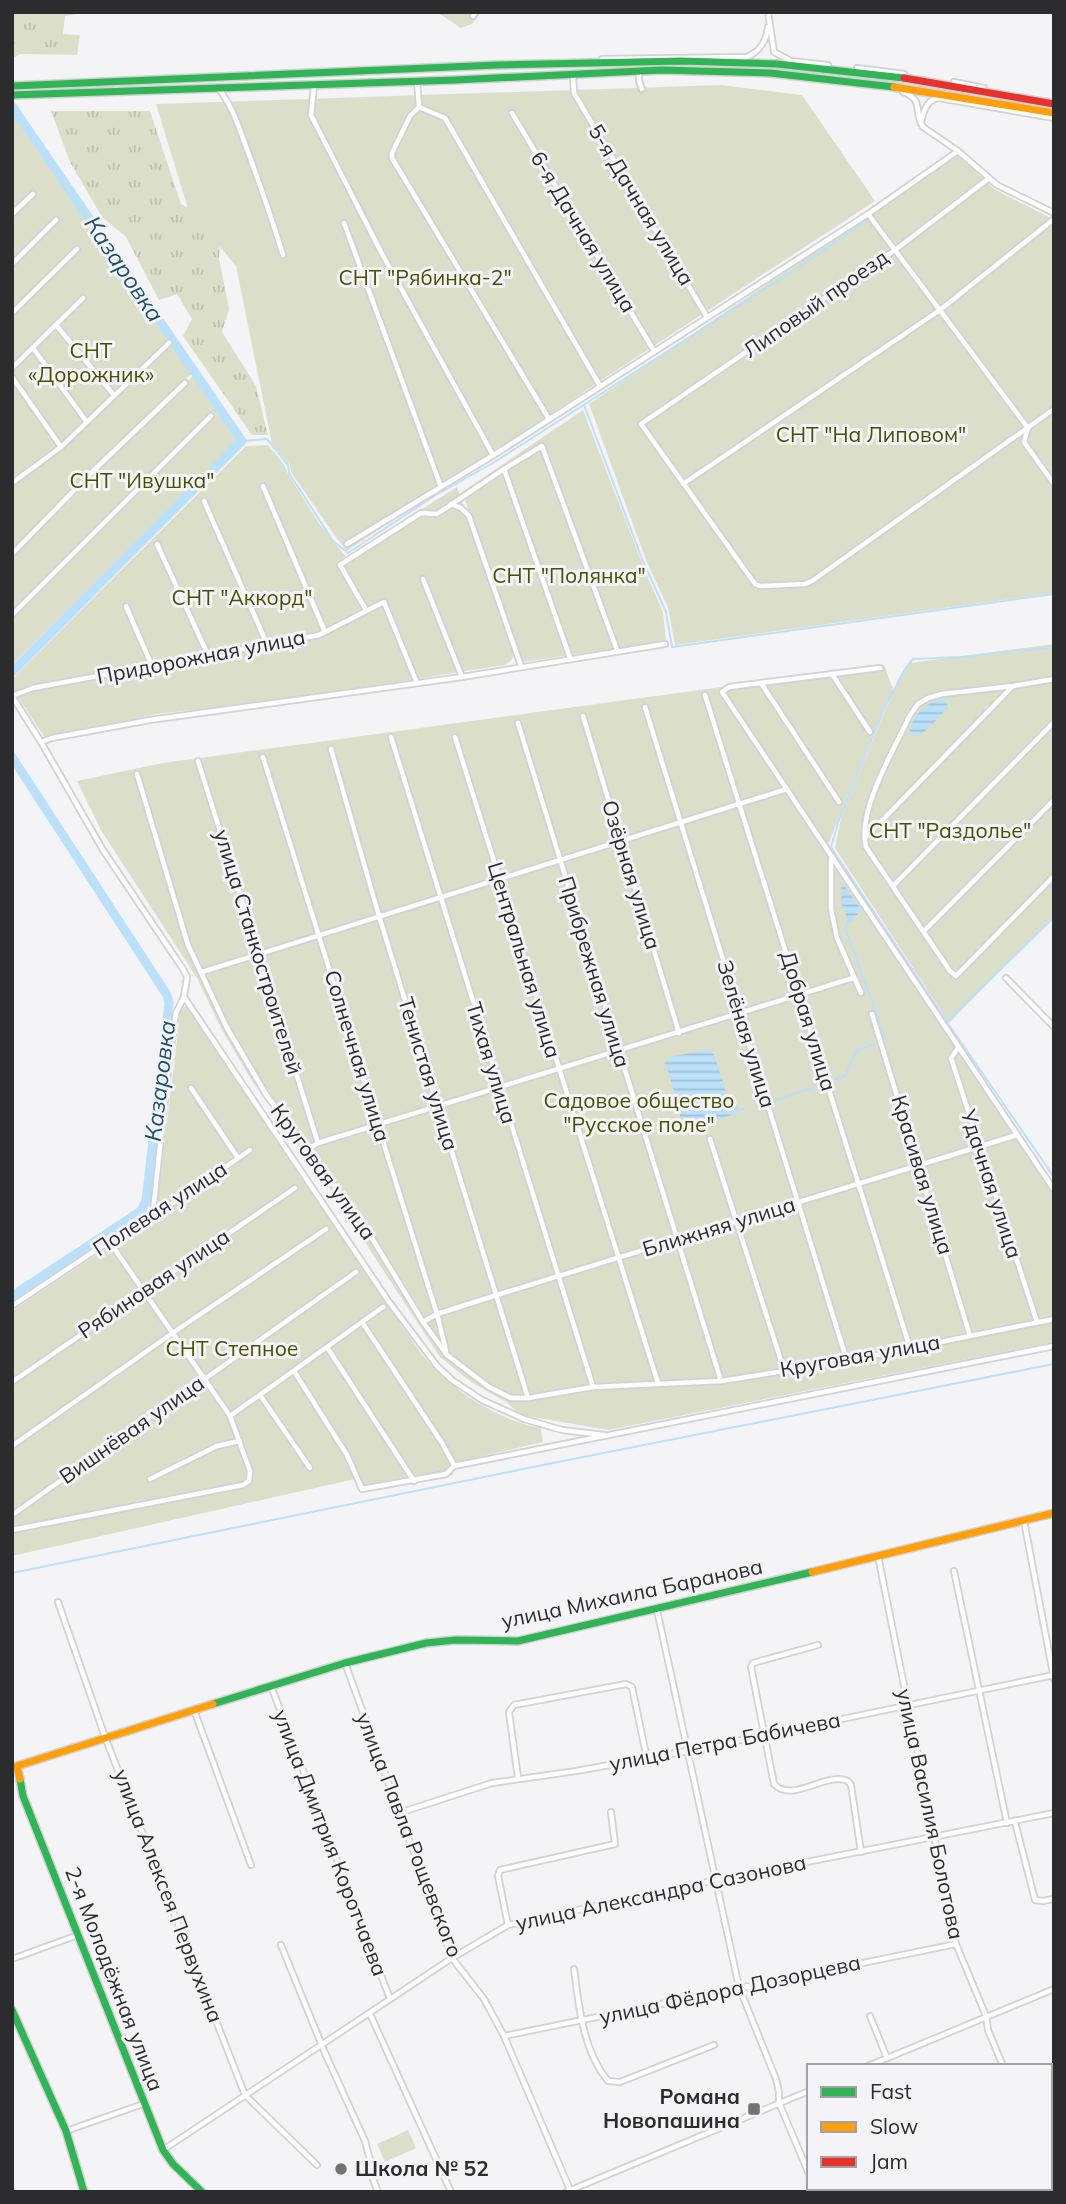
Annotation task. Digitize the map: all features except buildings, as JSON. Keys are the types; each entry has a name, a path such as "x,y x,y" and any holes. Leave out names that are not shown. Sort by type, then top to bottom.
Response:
{"main road":[{"path":"12,86 406,69 682,61 777,64 880,75 1054,104"},
{"path":"406,69 407,82"},
{"path":"12,95 704,70 771,73 878,84 1054,115"},
{"name":"улица Михаила Баранова","path":"17,1766 271,1685 426,1643 456,1640 518,1641 657,1610 1054,1513"},
{"name":"2-я Молодёжная улица","path":"17,1766 23,1796 143,2104 163,2150 173,2164 202,2192"},
{"path":"12,2010 66,2131 84,2192"}],"street":[{"path":"548,64 622,58 746,57 756,52 763,44 767,35 768,14"},
{"path":"768,14 772,50 786,60 976,86 1035,100"},
{"path":"639,71 642,89"},
{"path":"771,73 788,78 904,92 917,102 919,123 923,127 958,151 988,179 1054,213"},
{"name":"5-я Дачная улица","path":"573,74 574,93 708,317"},
{"path":"417,81 419,107 410,116 392,158 549,419"},
{"path":"314,85 311,115 381,252 493,456"},
{"path":"217,87 236,120 257,172 282,254"},
{"path":"923,127 922,118 928,104 937,98 1054,115"},
{"path":"419,107 444,118 600,386"},
{"name":"6-я Дачная улица","path":"512,113 654,351"},
{"path":"347,544 493,456 868,214 958,151"},
{"name":"Липовый проезд","path":"683,484 641,424 895,250 988,179"},
{"path":"12,214 33,194"},
{"path":"868,214 1028,428"},
{"path":"1054,219 940,310 683,484 755,584 805,584 1054,409"},
{"path":"12,264 56,220"},
{"path":"345,223 441,487"},
{"path":"12,313 78,249"},
{"path":"12,368 83,298"},
{"path":"56,325 113,394"},
{"path":"12,483 61,447 113,394 169,343"},
{"path":"33,348 86,421"},
{"path":"12,377 61,447"},
{"path":"12,554 184,383"},
{"path":"12,615 211,416"},
{"path":"1028,428 1024,442 1054,484"},
{"path":"366,611 340,565 421,513 437,514 542,446 617,650"},
{"path":"503,469 570,658"},
{"path":"263,486 325,632"},
{"path":"204,501 267,644"},
{"path":"451,504 461,508 469,516 521,666"},
{"path":"157,544 208,655"},
{"path":"423,579 462,677"},
{"name":"Придорожная улица","path":"12,696 33,688 319,635 384,602 417,683"},
{"path":"126,606 152,666"},
{"path":"41,742 150,720 462,677 665,644"},
{"path":"880,668 729,687 722,692 1054,1190"},
{"path":"832,674 870,732"},
{"path":"1054,679 942,694 918,704 910,715 872,797 864,839 866,847 956,976 1054,876"},
{"path":"761,683 839,802"},
{"path":"864,839 1013,686"},
{"name":"Добрая улица","path":"705,695 910,1348"},
{"path":"12,696 103,850 187,977 184,997 176,1013 169,1062 155,1208"},
{"name":"Зелёная улица","path":"645,706 847,1361"},
{"name":"Озёрная улица","path":"583,716 679,1033"},
{"path":"893,886 1054,722"},
{"name":"Прибрежная улица","path":"518,723 720,1381"},
{"name":"Тихая улица","path":"391,737 593,1387"},
{"name":"Центральная улица","path":"455,737 658,1383"},
{"name":"Тенистая улица","path":"331,749 379,916 528,1398"},
{"name":"Солнечная улица","path":"263,757 437,1314 447,1355"},
{"name":"улица Станкостроителей","path":"198,761 318,1143"},
{"name":"Круговая улица","path":"138,774 188,945 227,1028 267,1096 370,1235 423,1322 447,1355 489,1387 511,1398 528,1398 593,1387 720,1381 847,1361 1054,1319"},
{"path":"202,972 788,789"},
{"path":"924,931 1054,800"},
{"path":"831,858 831,909 837,938 861,993"},
{"path":"308,1149 318,1143 438,1105 853,978"},
{"path":"1006,978 1054,1027"},
{"path":"184,997 389,1302 437,1366 452,1380 482,1400 524,1419 562,1430 604,1435"},
{"name":"Красивая улица","path":"872,1014 971,1336"},
{"name":"Удачная улица","path":"958,1048 951,1058 1037,1322"},
{"name":"Полевая улица","path":"191,1088 238,1158"},
{"name":"Ближняя улица","path":"423,1322 437,1314 497,1295 1017,1135"},
{"path":"710,1139 784,1370"},
{"name":"Полевая улица","path":"12,1306 149,1216 155,1208 163,1210 250,1150"},
{"name":"Рябиновая улица","path":"12,1382 295,1188"},
{"path":"12,1446 326,1229"},
{"path":"12,1530 243,1485 249,1481 250,1472 230,1416 109,1241"},
{"name":"Вишнёвая улица","path":"12,1515 356,1272"},
{"path":"230,1416 383,1307"},
{"path":"362,1322 442,1443 454,1466"},
{"path":"293,1371 347,1455 362,1489 446,1474 454,1466 604,1435 1054,1346"},
{"path":"327,1347 414,1481"},
{"path":"260,1395 310,1468"},
{"path":"150,1479 217,1446 240,1441"},
{"path":"1024,1521 1053,1676"},
{"name":"улица Василия Болотова","path":"878,1556 956,1944 986,2016 988,2030 1002,2064"},
{"path":"954,1571 1007,1823"},
{"name":"улица Алексея Первухина","path":"58,1602 105,1737 245,2095 317,2165"},
{"path":"657,1610 739,1987 776,2079 779,2103 807,2169"},
{"path":"818,1645 752,1664 774,1784 779,1789 788,1791 846,1779 850,1783 861,1852"},
{"name":"улица Павла Рощевского","path":"345,1663 452,1958 484,2000 504,2036 569,2191"},
{"name":"улица Петра Бабичева","path":"399,1813 492,1783 647,1759 1053,1676"},
{"path":"518,1779 509,1712 514,1705 625,1684 632,1687 647,1759"},
{"name":"улица Дмитрия Коротчаева","path":"271,1685 390,1999"},
{"path":"194,1709 251,1865"},
{"path":"508,1925 498,1876 500,1870 615,1844 611,1812"},
{"name":"улица Александра Сазонова","path":"163,2150 452,1958 508,1925 716,1880 1054,1813"},
{"path":"1015,1821 1035,1900 1044,1902 1054,1899"},
{"path":"12,1959 78,1935"},
{"name":"улица Фёдора Дозорцева","path":"504,2036 956,1944"},
{"path":"282,1945 322,2045 365,2141 378,2192"},
{"path":"574,1969 580,2021 608,2081 620,2082 714,2045"},
{"path":"873,2064 1054,1989"},
{"path":"370,2014 451,2192"},
{"path":"870,2016 887,2058"},
{"path":"569,2191 807,2092"},
{"path":"66,2131 143,2104"}],"green space":[{"path":"12,12 88,12 65,16 63,34 80,35 77,55 20,54 12,59"},
{"path":"437,12 481,12 472,24 461,28"},
{"name":"СНТ \"Рябинка-2\"","path":"721,85 802,95 875,201 347,551 291,472 290,465 272,444 236,266 188,209 156,104"},
{"name":"СНТ «Дорожник»","path":"12,110 193,372 12,551"},
{"path":"51,111 150,111 181,204 200,214 220,240 219,258 229,309 222,332 256,386 268,435 252,435 183,336 192,319 177,294 159,300 126,237 102,217 70,162"},
{"name":"СНТ \"На Липовом\"","path":"958,155 994,189 1054,220 1054,593 675,645 668,608 646,560 589,404"},
{"name":"СНТ \"Ивушка\"","path":"194,375 239,440 12,665 12,559"},
{"name":"СНТ \"Полянка\"","path":"583,410 663,612 666,641 523,662 462,492"},
{"name":"СНТ \"Аккорд\"","path":"268,445 284,465 318,522 346,557 457,487 514,654 511,661 504,665 283,700 157,714 45,738 12,688 12,679 246,446"},
{"name":"СНТ \"Раздолье\"","path":"1054,644 1054,916 949,1023 835,848 841,818 885,710 910,663"},
{"name":"Садовое общество \"Русское поле\"","path":"884,665 894,691 883,709 825,852 1054,1195 1054,1342 608,1430 521,1415 506,1402 471,1382 440,1357 330,1189 252,1081 222,1030 197,978 102,832 77,781 163,763"},
{"name":"СНТ Степное","path":"181,1007 189,1007 428,1362 468,1397 496,1413 541,1428 543,1442 457,1462 453,1475 361,1492 355,1479 12,1556 12,1311 161,1212 157,1205"},
{"path":"408,2130 416,2148 385,2162 377,2144"}],"water":[{"path":"938,698 947,703 948,707 927,730 911,736 914,719"},
{"path":"843,884 862,911 854,917 853,922 848,921 841,902"},
{"path":"712,1049 728,1097 738,1113 690,1131 683,1127 669,1073 664,1064 669,1057"}],"waterway":[{"name":"Казаровка","path":"12,106 242,441 12,672"},
{"path":"242,441 267,439 288,465 289,473 333,541 348,553 810,260 868,219"},
{"path":"584,405 642,559 666,612 672,647 1054,594"},
{"path":"1054,647 913,659 904,670 884,709 839,820 831,847 1054,1177"},
{"name":"Казаровка","path":"12,757 167,995 169,1003 146,1201 141,1211 12,1296"},
{"path":"947,1022 1054,917"},
{"path":"849,920 845,928 886,1040"},
{"path":"831,1081 845,1076 857,1050 879,1043"},
{"path":"773,1101 823,1084"},
{"path":"737,1110 745,1109"},
{"path":"12,1573 1054,1364"}],"traffic: fast":[{"path":"12,86 497,65 682,61 777,64 904,78"},
{"path":"12,95 661,70 770,73 894,87"},
{"path":"213,1704 345,1663 426,1643 456,1640 518,1641 812,1572"},
{"path":"20,1779 23,1796 163,2150 173,2164 202,2192"},
{"path":"12,2010 66,2131 84,2192"}],"traffic: slow":[{"path":"894,87 1054,113"},
{"path":"812,1572 1054,1513"},
{"path":"20,1779 17,1766 213,1704"}],"traffic: jam":[{"path":"904,78 1054,104"}],"place":[{"name":"Романа Новопашина","path":"754,2109"},
{"name":"Школа № 52","path":"341,2169"}]}
